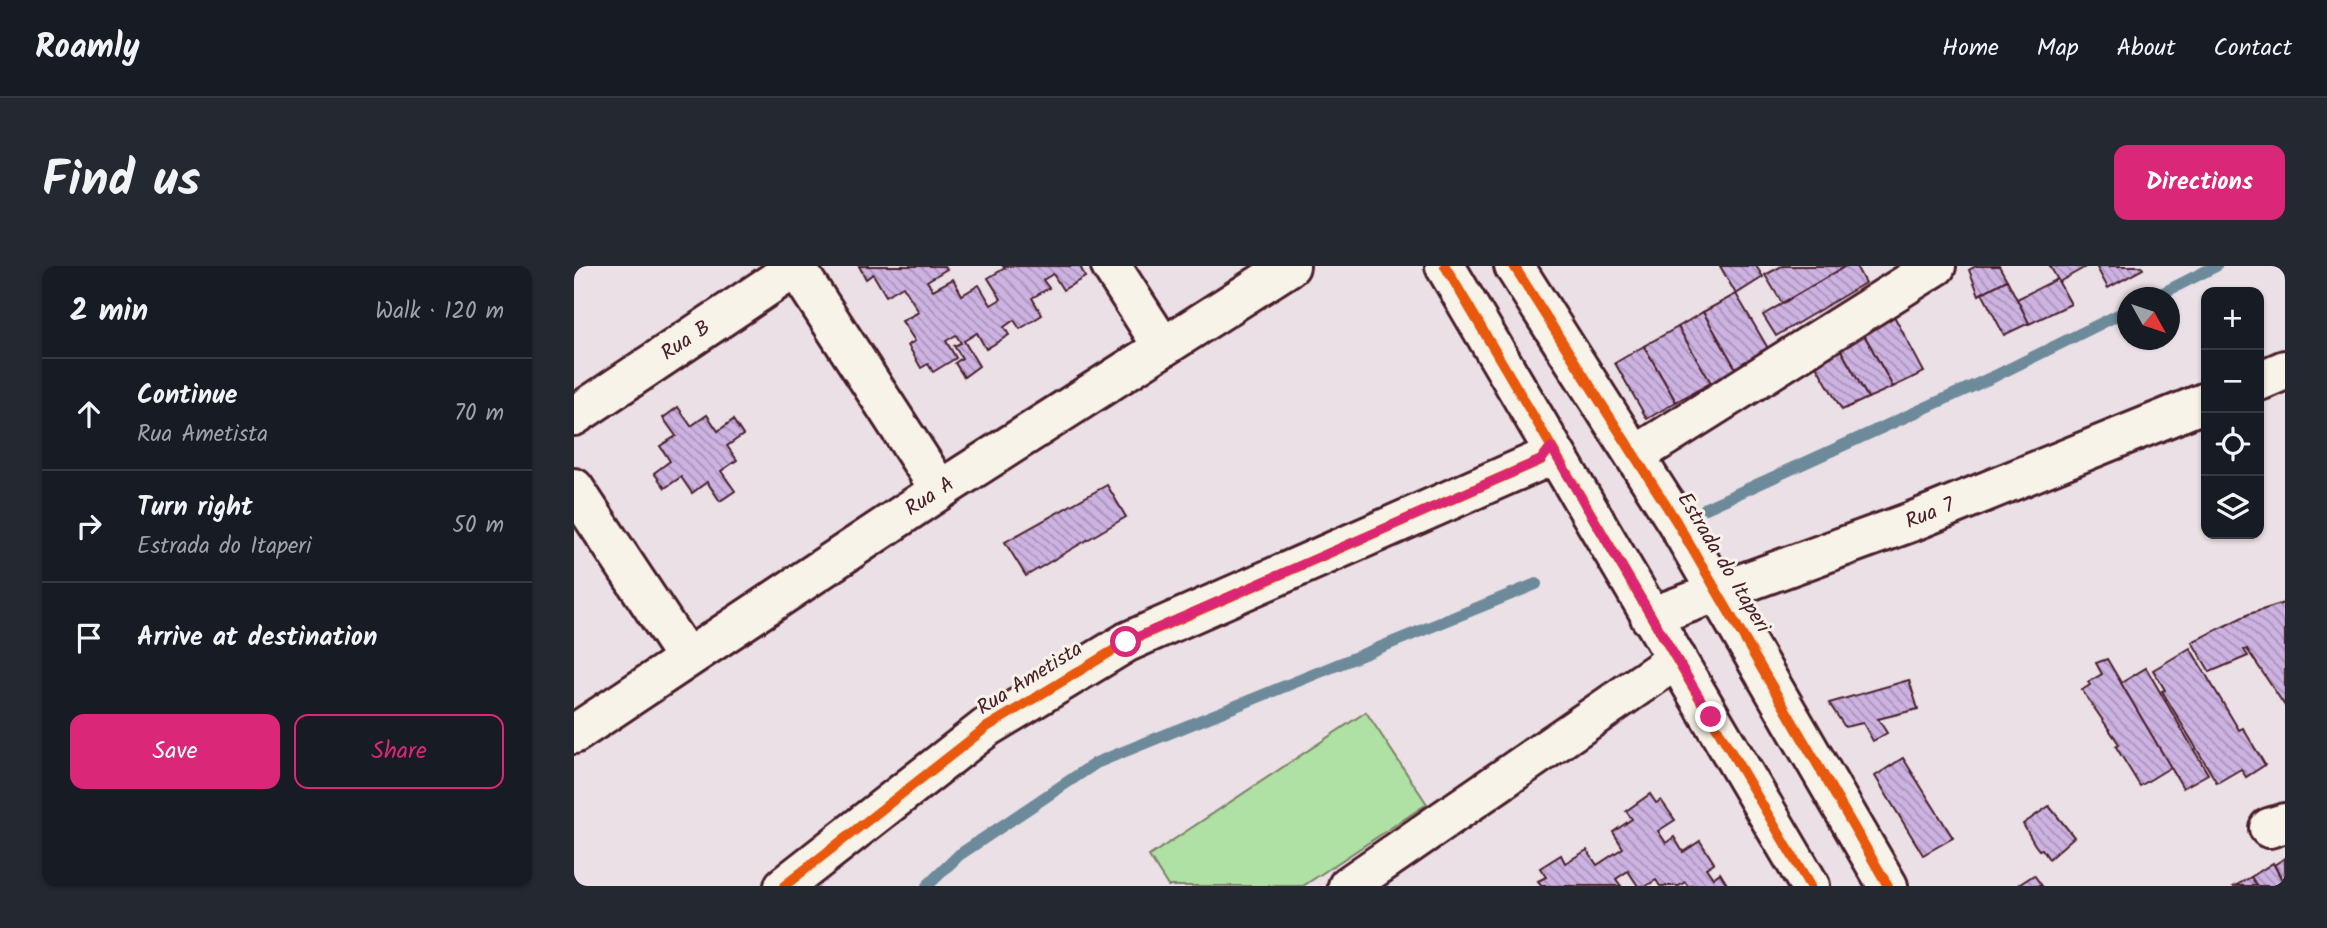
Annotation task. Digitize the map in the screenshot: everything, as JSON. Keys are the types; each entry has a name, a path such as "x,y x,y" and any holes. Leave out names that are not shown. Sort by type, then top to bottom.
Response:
{"street":[{"path":"796,266 940,489"},
{"name":"Rua B","path":"574,416 796,266"},
{"path":"1111,266 1163,347"},
{"name":"Rua A","path":"574,734 940,489 1290,266"},
{"path":"1445,266 1810,886"},
{"name":"Estrada do Itaperi","path":"1514,266 1636,456 1888,886"},
{"path":"1636,456 1919,271"},
{"path":"2264,379 2285,370"},
{"name":"Rua 7","path":"1650,617 1911,522 2201,404"},
{"name":"Rua Ametista","path":"784,886 987,727 1126,642 1541,460 1551,447"},
{"path":"574,488 686,657"},
{"path":"1348,886 1677,659"}],"green space":[{"path":"1366,712 1427,804 1303,886 1168,886 1149,856"}],"building":[{"path":"859,266 945,266 947,269 927,281 933,290 953,279 962,295 979,285 991,305 1001,299 988,278 1005,268 1003,266 1080,266 1085,277 1063,290 1053,274 1043,280 1049,288 1032,298 1042,315 1020,329 1014,320 1004,327 1009,335 986,349 977,333 964,341 979,366 964,377 955,363 962,358 954,346 961,343 956,335 946,341 956,358 933,372 928,364 921,368 908,345 915,341 902,321 919,312 903,286 886,296 873,274 866,279"},
{"path":"1720,266 1756,266 1763,277 1736,294"},
{"path":"1782,266 1846,266 1782,303 1765,275"},
{"path":"1846,266 1856,266 1865,283 1776,336 1763,315"},
{"path":"1976,266 1999,266 2007,280 1979,295 1969,270"},
{"path":"2050,266 2087,266 2059,282"},
{"path":"2096,266 2141,266 2143,269 2108,288"},
{"path":"2057,279 2071,304 2029,324 2017,299"},
{"path":"2007,280 2029,323 2004,335 1982,293"},
{"path":"1736,294 1769,350 1736,369 1703,312"},
{"path":"1703,312 1736,369 1711,383 1678,327"},
{"path":"1894,316 1924,372 1893,387 1863,333"},
{"path":"1678,327 1711,383 1676,402 1644,346"},
{"path":"1863,333 1893,387 1868,398 1839,347"},
{"path":"1644,346 1676,402 1647,419 1615,363"},
{"path":"1839,347 1868,398 1842,410 1814,362"},
{"path":"678,407 691,426 707,415 718,431 733,420 743,435 727,446 737,460 721,471 735,491 720,501 707,482 692,493 681,477 665,488 654,473 670,461 660,446 676,436 663,418"},
{"path":"1107,485 1126,517 1026,576 1005,542"},
{"path":"2284,603 2285,706 2247,649 2244,650 2248,656 2210,672 2192,642 2249,614"},
{"path":"2190,648 2239,730 2243,728 2265,765 2246,777 2241,769 2217,783 2162,691 2165,690 2153,670"},
{"path":"2107,659 2171,767 2140,786 2116,747 2119,744 2082,690 2090,685 2088,682 2102,674 2096,663"},
{"path":"2146,668 2208,774 2183,788 2121,683"},
{"path":"1909,680 1918,709 1878,719 1887,733 1873,741 1863,723 1845,727 1829,703"},
{"path":"1903,758 1953,838 1923,855 1875,776"},
{"path":"1650,794 1656,803 1661,800 1675,820 1658,831 1666,843 1674,837 1683,852 1700,841 1714,863 1706,868 1713,878 1720,873 1728,886 1688,886 1685,882 1679,886 1660,886 1656,880 1646,886 1638,886 1628,871 1616,879 1621,886 1541,886 1538,881 1546,877 1540,868 1561,855 1565,863 1587,850 1597,865 1623,848 1613,832 1632,819 1626,811"},
{"path":"2049,806 2074,837 2049,859 2042,849 2039,850 2035,845 2023,824"},
{"path":"2285,858 2285,883 2274,865"},
{"path":"2273,863 2285,886 2257,886 2251,877"},
{"path":"2034,875 2042,886 2017,886"},
{"path":"2251,877 2257,886 2235,886"}],"waterway":[{"path":"2175,287 2216,266"},
{"path":"1706,508 1995,376 2117,315"},
{"path":"927,886 959,855 1096,763 1536,584"}],"cycle path":[{"path":"1445,266 1810,886"},
{"path":"1514,266 1676,521 1888,886"},
{"path":"784,886 987,727 1127,642 1541,460 1551,447"}],"route":[{"path":"1126,642 1541,460 1551,447 1711,717"}]}
